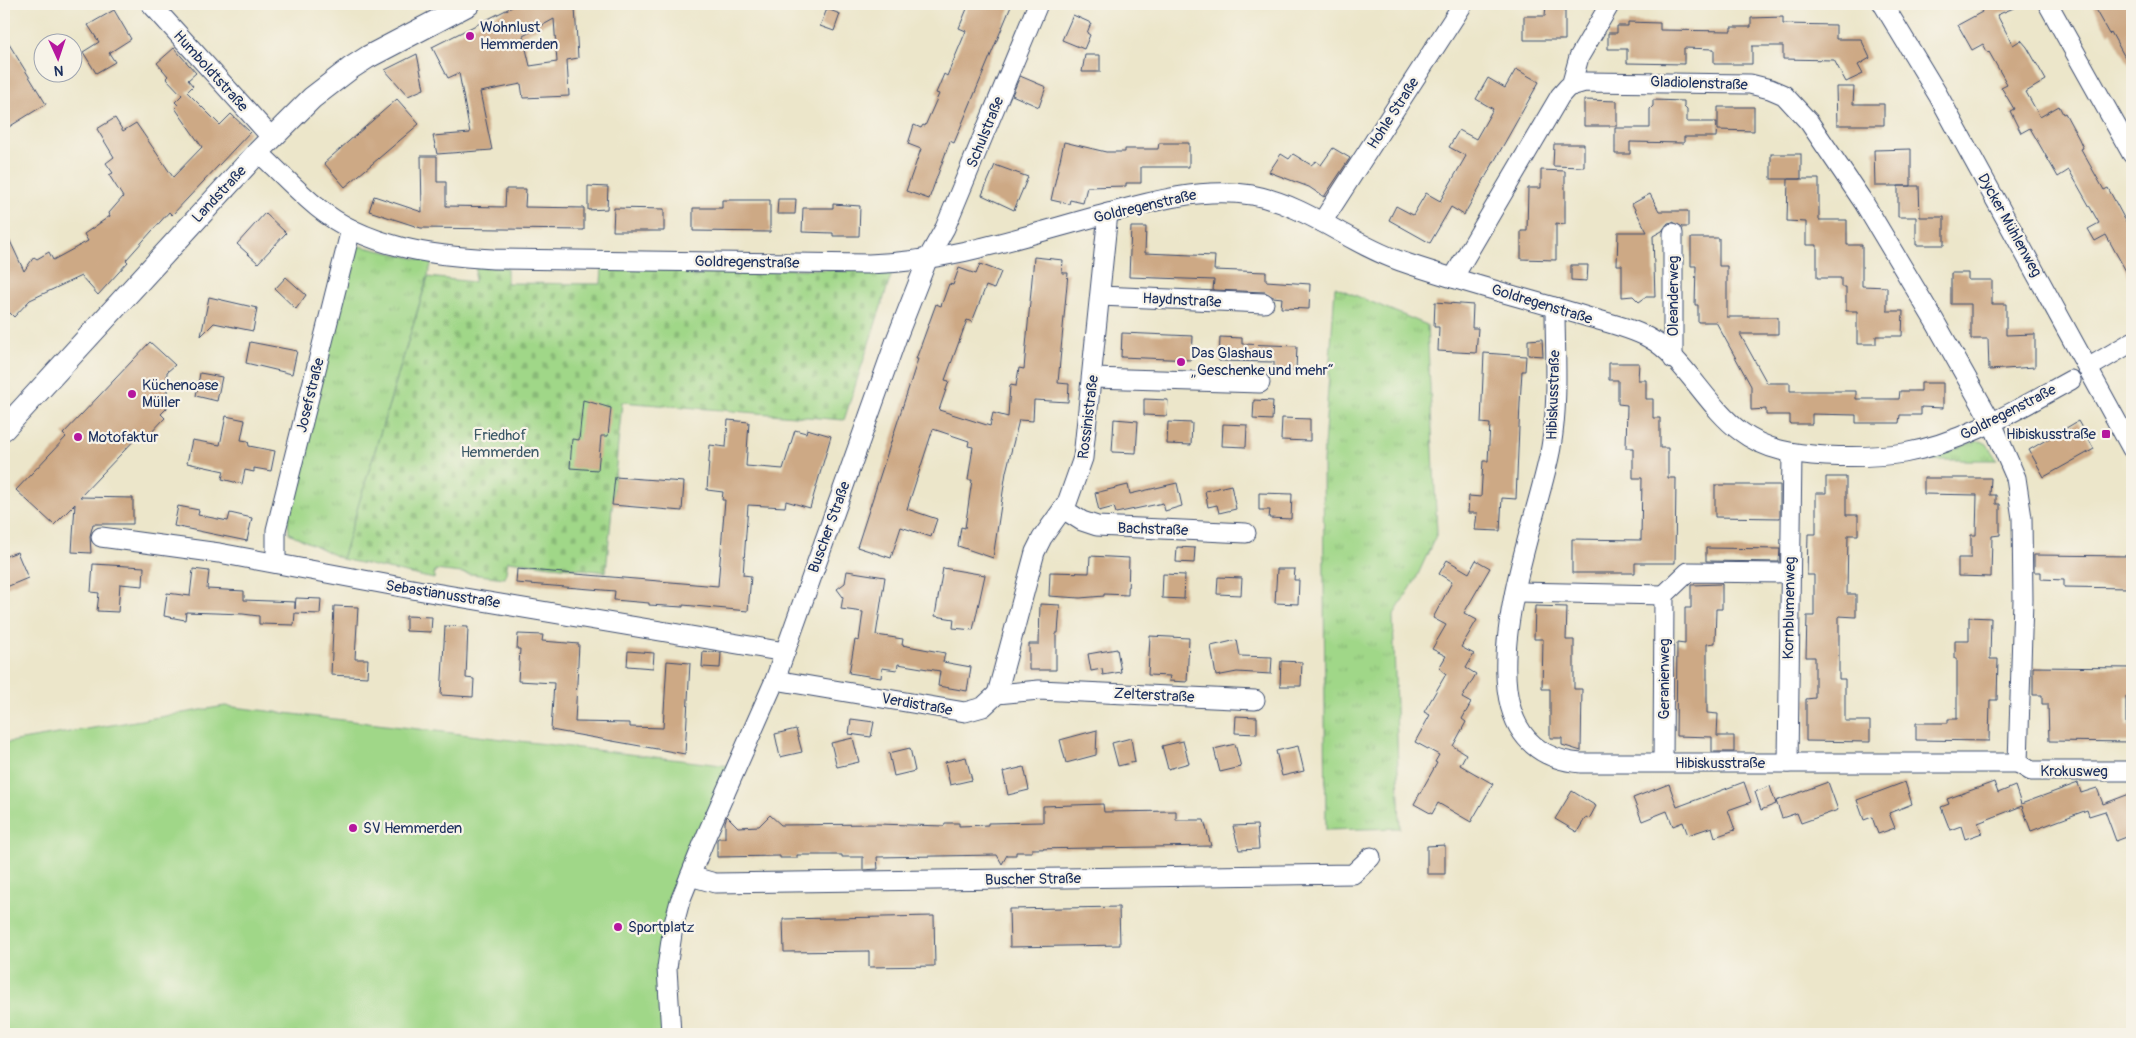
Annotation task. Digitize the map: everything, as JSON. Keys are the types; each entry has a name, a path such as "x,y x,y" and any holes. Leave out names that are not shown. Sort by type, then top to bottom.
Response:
{"street":[{"name":"Humboldtstraße","path":"151,4 265,145"},
{"name":"Landstraße","path":"4,428 265,145 312,98 351,68 405,37 469,4"},
{"name":"Schulstraße","path":"928,258 945,228 1038,4"},
{"name":"Hohle Straße","path":"1322,222 1463,4"},
{"path":"1453,278 1560,96 1571,86 1579,57 1610,4"},
{"name":"Dycker Mühlenweg","path":"1883,4 1938,95 2132,450"},
{"path":"2048,4 2132,154"},
{"name":"Gladiolenstraße","path":"1571,86 1580,83 1601,82 1730,83 1757,85 1784,96 1809,122 1864,203 1992,423"},
{"name":"Goldregenstraße","path":"265,145 317,208 351,229 418,251 493,259 869,264 902,262 1006,240 1172,197 1201,192 1229,193 1279,202 1387,256 1647,337 1657,343 1673,358 1713,406 1739,430 1767,446 1792,453 1833,456 1874,456 1902,453 1944,442 1992,423 2071,380"},
{"name":"Rossinistraße","path":"998,694 1035,552 1042,538 1063,509 1074,488 1084,458 1108,213"},
{"name":"Josefstraße","path":"276,563 276,530 351,229"},
{"name":"Oleanderweg","path":"1673,233 1673,358"},
{"name":"Buscher Straße","path":"671,1034 667,980 668,956 676,913 690,876 775,680 897,337 928,258"},
{"name":"Haydnstraße","path":"1100,296 1264,303"},
{"name":"Hibiskusstraße","path":"1555,307 1556,392 1553,431 1547,465 1515,592 1507,643 1507,694 1512,717 1522,735 1536,749 1548,756 1581,762 2018,763"},
{"path":"2088,368 2132,342"},
{"path":"1093,378 1260,383"},
{"path":"1992,423 2016,478 2022,518 2023,600 2018,763"},
{"name":"Kornblumenweg","path":"1788,763 1792,453"},
{"name":"Bachstraße","path":"1063,509 1082,521 1097,526 1246,533"},
{"name":"Sebastianusstraße","path":"101,537 163,544 423,591 785,652"},
{"path":"1515,592 1664,595 1688,572 1790,573"},
{"name":"Geranienweg","path":"1663,762 1664,595"},
{"name":"Verdistraße","path":"775,680 965,712 983,707 998,694"},
{"name":"Zelterstraße","path":"998,694 1053,690 1256,700"},
{"name":"Krokusweg","path":"2018,763 2031,771 2132,771"},
{"name":"Buscher Straße","path":"690,876 715,883 734,883 1353,874 1371,857"}],"green space":[{"path":"355,245 432,262 342,559 289,533 287,509"},
{"name":"Friedhof Hemmerden","path":"476,267 507,267 507,283 601,284 602,267 893,270 844,420 622,402 606,572 508,561 505,578 435,570 434,579 342,559 428,277 474,282"},
{"path":"1335,287 1427,325 1437,533 1415,581 1393,616 1400,828 1326,830 1323,461"},
{"path":"1981,441 1987,444 1997,460 1933,460 1933,458 1972,442"},
{"name":"SV Hemmerden","path":"225,706 730,766 676,890 663,1034 4,1034 4,743"}],"building":[{"path":"518,4 581,4 575,7 578,58 567,60 569,96 523,98 521,84 480,92 492,150 437,154 433,136 470,133 459,73 448,78 432,47","holes":["554,19 557,62 530,66 523,36"]},
{"path":"969,4 1012,4 954,143 950,141 929,199 906,191 921,149 908,144 914,125 921,128 923,125 925,126 939,94 936,93 944,74 947,76 966,31 959,28"},
{"path":"1546,4 1565,4 1565,40 1524,40 1524,16 1545,16"},
{"path":"1978,4 2023,4 1997,15 2013,45 2021,40 2046,80 2026,92 2040,117 2059,106 2063,114 2065,113 2083,148 2081,149 2104,190 2108,188 2132,232 2132,282 2106,235 2095,241 2088,229 2099,223 2069,170 2058,177 2030,128 2021,133 2010,111 2014,109 2001,87 2007,84 1989,52 1983,44 1972,50 1958,25 1982,12"},
{"path":"2092,4 2132,4 2132,70 2111,32 2109,34"},
{"path":"827,9 840,14 834,31 820,26"},
{"path":"114,10 131,39 109,53 115,62 96,73 83,52 99,42 88,25"},
{"path":"1073,15 1091,23 1087,33 1090,35 1084,49 1062,40"},
{"path":"1783,17 1783,24 1836,25 1836,39 1861,39 1870,58 1858,65 1863,74 1846,82 1834,60 1783,59 1783,46 1752,46 1752,64 1714,64 1714,49 1684,48 1684,64 1627,63 1627,49 1608,49 1608,33 1617,33 1617,26 1628,26 1628,22 1660,23 1660,30 1731,31 1731,27 1751,27 1751,18"},
{"path":"4,36 46,104 4,130"},
{"path":"174,48 196,73 188,80 193,86 187,92 220,125 231,114 250,132 172,215 169,212 98,295 81,276 30,300 14,317 4,307 4,228 24,271 34,257 37,259 49,252 53,260 88,241 84,234 110,216 109,213 123,197 109,175 113,173 106,163 114,157 97,129 115,118 123,131 136,123 173,177 202,147 175,108 178,105 175,102 182,95 166,78 168,76 157,63"},
{"path":"417,54 424,89 408,96 385,70"},
{"path":"1085,55 1100,55 1100,72 1082,72"},
{"path":"1516,69 1539,82 1464,215 1451,207 1430,243 1389,220 1396,206 1413,215 1426,193 1440,201 1466,156 1449,147 1459,130 1476,139 1493,109 1476,99 1488,78 1505,88"},
{"path":"1020,76 1046,87 1039,107 1012,95"},
{"path":"1836,87 1854,87 1853,104 1884,104 1884,125 1837,125"},
{"path":"397,99 419,124 345,187 324,163"},
{"path":"1584,100 1617,101 1617,126 1584,126"},
{"path":"1653,100 1684,101 1684,106 1687,109 1687,122 1717,122 1716,137 1684,137 1684,143 1630,142 1630,154 1615,154 1615,128 1650,128 1650,109 1653,106"},
{"path":"1718,107 1754,107 1754,131 1718,130"},
{"path":"1064,142 1106,152 1125,152 1125,149 1158,149 1159,143 1189,143 1189,167 1141,167 1141,183 1126,183 1126,186 1087,187 1083,203 1070,200 1069,204 1051,200"},
{"path":"1554,144 1584,144 1584,167 1553,166"},
{"path":"1333,148 1350,158 1324,197 1309,187 1269,172 1281,154 1289,159 1293,154 1311,165 1316,161 1321,165"},
{"path":"1911,149 1911,186 1875,186 1874,150"},
{"path":"1771,154 1801,154 1801,179 1771,179"},
{"path":"421,156 437,156 437,182 446,182 446,206 505,207 506,189 526,189 525,207 584,208 584,230 421,228 369,211 374,196 422,212"},
{"path":"995,165 1028,177 1014,210 982,195"},
{"path":"1541,170 1565,171 1565,224 1556,223 1556,260 1521,259 1521,231 1527,231 1528,188 1541,188"},
{"path":"1788,179 1819,179 1819,220 1847,220 1847,245 1862,245 1862,286 1887,287 1887,311 1903,311 1902,336 1876,336 1876,344 1857,344 1857,311 1846,311 1846,287 1841,287 1841,278 1817,278 1817,245 1806,245 1806,222 1787,221"},
{"path":"588,186 608,187 607,209 588,210"},
{"path":"1898,186 1919,186 1920,217 1944,217 1944,245 1916,245 1916,217 1898,217"},
{"path":"1650,194 1659,211 1688,211 1688,227 1682,227 1673,222 1668,223 1662,231 1653,236 1655,297 1646,297 1639,302 1633,296 1622,297 1622,265 1617,265 1618,232 1647,232 1632,204"},
{"path":"778,199 796,199 795,214 777,214"},
{"path":"722,200 770,200 770,232 693,231 693,208 722,208"},
{"path":"833,204 860,206 859,236 833,236 833,233 802,232 803,208 833,208"},
{"path":"614,208 664,209 664,231 613,231"},
{"path":"265,213 286,233 258,263 237,244"},
{"path":"1131,227 1146,227 1145,253 1215,256 1214,270 1266,272 1266,281 1310,284 1309,309 1281,308 1282,298 1273,297 1265,292 1213,290 1214,280 1129,277"},
{"path":"1691,238 1719,238 1719,266 1727,266 1727,317 1778,317 1778,334 1740,334 1767,383 1790,383 1790,391 1856,391 1856,399 1899,399 1900,391 1921,391 1921,383 1943,383 1943,408 1921,407 1921,415 1900,415 1899,423 1856,423 1856,415 1812,414 1812,424 1790,424 1790,415 1766,415 1766,409 1751,410 1751,386 1716,322 1698,322 1698,305 1695,305 1696,266 1691,266"},
{"path":"1034,257 1063,260 1062,273 1068,273 1058,383 1069,384 1068,402 1034,400 1033,421 1019,420 1006,472 993,558 958,546 961,527 965,528 972,480 968,480 973,447 968,446 969,441 933,429 907,509 937,519 931,537 901,527 891,558 857,547 918,359 916,359 936,304 941,306 949,284 953,285 959,268 976,274 980,264 1001,272 994,289 986,286 972,322 967,320 945,380 949,381 939,410 990,426 993,413 1008,417 1010,385 1016,386 1019,368 1024,369"},
{"path":"1571,265 1588,265 1587,281 1571,280"},
{"path":"1951,273 1968,273 1968,280 1992,280 1992,304 2006,304 2006,335 2035,334 2035,367 1989,370 1988,339 1971,339 1971,304 1951,304"},
{"path":"286,277 306,295 296,309 275,289"},
{"path":"209,297 257,308 253,331 214,323 201,336"},
{"path":"1435,302 1473,305 1472,328 1478,328 1476,353 1438,351 1439,327 1434,327"},
{"path":"1122,333 1193,336 1192,360 1121,357"},
{"path":"1220,337 1242,338 1242,344 1297,346 1296,371 1274,370 1274,362 1219,361"},
{"path":"1542,339 1543,356 1528,355 1528,340"},
{"path":"150,342 175,365 167,372 167,408 161,414 165,418 148,436 143,431 80,497 133,498 133,524 93,524 90,536 91,553 72,552 75,504 54,525 16,490 66,437 63,434"},
{"path":"250,342 297,351 292,374 246,363"},
{"path":"1484,353 1526,356 1525,371 1522,371 1516,499 1502,498 1500,531 1475,530 1477,513 1468,513 1469,496 1481,497 1483,461 1488,461 1490,424 1481,423"},
{"path":"1609,363 1639,363 1638,380 1646,380 1646,399 1653,399 1653,418 1660,418 1660,448 1668,448 1668,478 1676,478 1675,563 1635,563 1635,573 1572,573 1572,539 1641,540 1642,478 1633,478 1633,448 1626,448 1627,405 1618,404 1618,380 1609,380"},
{"path":"200,373 222,377 217,401 196,396"},
{"path":"1144,399 1168,400 1167,416 1144,415"},
{"path":"583,400 611,408 608,436 601,436 598,470 570,468 572,439 579,440"},
{"path":"1254,400 1273,401 1272,420 1253,419"},
{"path":"226,416 245,420 241,440 248,441 249,446 275,451 271,471 254,468 254,472 245,470 242,484 222,479 224,471 187,463 192,440 220,445"},
{"path":"1282,418 1310,419 1310,441 1281,440"},
{"path":"1114,419 1138,421 1136,453 1112,452"},
{"path":"728,420 749,422 746,466 783,469 795,430 806,433 807,429 831,436 810,508 786,501 785,507 748,505 743,575 751,576 748,611 683,605 683,607 649,605 649,603 614,600 615,591 516,583 517,569 718,586 725,500 722,500 723,492 707,490 710,445 726,447"},
{"path":"2078,421 2094,449 2044,477 2029,450"},
{"path":"1168,422 1192,423 1191,445 1167,444"},
{"path":"1223,424 1247,425 1246,447 1222,446"},
{"path":"615,477 684,482 682,511 612,505"},
{"path":"1826,477 1846,477 1846,515 1858,515 1858,535 1848,535 1847,594 1856,594 1856,617 1839,616 1839,679 1845,679 1845,721 1870,721 1870,742 1806,741 1806,699 1815,698 1815,657 1806,657 1807,616 1814,616 1814,575 1807,575 1808,534 1816,534 1816,493 1826,493"},
{"path":"1924,478 1991,478 1990,495 1996,495 1996,504 2000,504 2000,535 1992,536 1991,577 1958,576 1958,558 1971,558 1971,535 1976,535 1977,495 1924,494"},
{"path":"1177,483 1182,506 1165,511 1163,503 1116,513 1114,507 1099,511 1095,493 1128,485 1130,494"},
{"path":"1231,485 1236,509 1219,513 1217,505 1208,507 1205,491"},
{"path":"1715,485 1780,485 1780,518 1715,517"},
{"path":"1259,493 1292,494 1291,519 1269,518 1270,510 1259,510"},
{"path":"178,506 199,510 198,515 228,521 230,513 252,518 247,541 174,526"},
{"path":"1177,547 1195,548 1194,563 1176,562"},
{"path":"1706,548 1780,549 1779,562 1706,561"},
{"path":"17,552 28,578 4,588 4,557"},
{"path":"2034,555 2132,556 2132,580 2129,580 2129,588 2064,587 2064,580 2041,579 2041,572 2034,572"},
{"path":"1090,556 1129,558 1128,595 1104,594 1104,596 1080,598 1049,596 1050,572 1089,573"},
{"path":"1447,560 1469,573 1476,560 1490,568 1464,613 1477,620 1461,647 1474,654 1466,668 1476,674 1462,698 1471,703 1462,719 1466,722 1453,746 1466,754 1460,765 1493,784 1471,822 1438,803 1432,814 1414,804 1437,763 1435,762 1439,755 1415,742 1430,715 1424,712 1446,674 1439,668 1446,656 1432,649 1446,625 1433,618 1452,582 1439,574"},
{"path":"93,564 144,567 143,586 120,584 118,612 97,611 99,593 91,592"},
{"path":"943,568 985,575 973,630 953,628 954,619 935,616"},
{"path":"193,569 209,571 207,589 244,591 244,600 295,602 295,609 296,598 321,599 320,614 295,613 294,625 259,624 259,616 243,614 186,612 185,620 164,616 167,593 190,596"},
{"path":"1277,569 1295,569 1294,580 1299,580 1298,604 1275,603"},
{"path":"847,571 885,577 876,635 903,639 902,645 945,653 943,662 971,667 967,691 938,686 940,671 898,664 897,670 882,668 881,678 849,673 855,640 859,641 863,612 841,609 843,597 837,589 845,583"},
{"path":"1163,574 1185,575 1184,599 1162,598"},
{"path":"1218,577 1242,578 1241,595 1217,594"},
{"path":"1722,584 1722,609 1716,609 1715,643 1707,644 1707,713 1718,714 1717,736 1734,736 1734,752 1712,752 1712,737 1676,736 1677,643 1685,644 1685,608 1691,608 1691,585"},
{"path":"1040,604 1060,605 1058,633 1056,633 1056,670 1029,670 1029,644 1039,644"},
{"path":"334,606 358,607 355,659 368,659 367,677 331,675"},
{"path":"1535,606 1567,607 1566,640 1574,640 1574,689 1582,689 1581,751 1562,745 1562,738 1550,738 1550,689 1542,689 1543,639 1534,639"},
{"path":"406,616 432,617 431,632 406,631"},
{"path":"1969,617 1991,618 1990,659 1998,659 1997,700 1990,700 1989,741 1916,740 1916,723 1948,723 1948,719 1957,719 1957,658 1955,658 1955,641 1969,641"},
{"path":"445,626 468,627 466,678 474,679 473,697 441,695"},
{"path":"518,634 543,635 542,641 579,644 575,722 630,723 630,727 663,728 667,661 690,663 685,754 551,730 554,683 518,681 520,649 517,649"},
{"path":"1150,636 1189,638 1187,682 1169,681 1170,676 1148,675"},
{"path":"1237,640 1240,656 1272,657 1271,674 1237,672 1216,676 1211,646"},
{"path":"1117,649 1121,672 1103,675 1102,669 1091,671 1088,654"},
{"path":"628,651 654,653 653,668 627,666"},
{"path":"703,651 721,653 720,668 702,667"},
{"path":"1281,661 1302,662 1301,686 1280,686"},
{"path":"2033,667 2132,668 2132,696 2126,696 2126,725 2132,725 2132,742 2049,741 2048,704 2042,704 2042,695 2033,695"},
{"path":"1236,716 1257,717 1257,734 1235,733"},
{"path":"851,719 874,722 871,737 849,734"},
{"path":"796,729 802,752 780,757 775,734"},
{"path":"1097,730 1096,755 1066,763 1060,740"},
{"path":"853,738 859,762 837,767 831,743"},
{"path":"1131,738 1135,762 1118,766 1112,743"},
{"path":"1183,741 1189,763 1168,769 1162,746"},
{"path":"1235,744 1241,767 1220,772 1214,749"},
{"path":"1298,746 1304,771 1282,776 1276,751"},
{"path":"910,748 915,771 894,776 889,753"},
{"path":"966,757 972,780 950,785 945,762"},
{"path":"1024,767 1029,790 1008,795 1003,772"},
{"path":"1744,782 1751,802 1728,810 1735,830 1715,837 1712,827 1688,835 1683,822 1673,826 1667,811 1642,821 1633,798 1669,784 1677,807"},
{"path":"1828,782 1838,810 1801,823 1797,813 1782,818 1776,801"},
{"path":"1905,782 1912,804 1889,813 1895,828 1878,834 1872,817 1864,820 1857,800"},
{"path":"1994,782 1998,793 2015,786 2021,804 2078,783 2081,793 2097,788 2103,804 2132,793 2132,835 2116,841 2105,811 2089,816 2087,810 2031,831 2022,806 1978,823 1982,833 1965,839 1961,826 1950,830 1941,807 1949,804 1947,799"},
{"path":"1770,786 1776,804 1761,810 1755,792"},
{"path":"1572,791 1596,806 1589,819 1586,817 1577,832 1555,819"},
{"path":"1103,804 1104,812 1176,811 1176,820 1204,820 1211,846 1032,849 1032,852 1016,852 1016,855 1007,855 1002,864 997,855 877,857 878,869 863,870 863,857 842,857 842,855 797,855 797,858 780,858 780,856 717,857 717,840 718,838 725,838 727,816 738,827 759,826 770,815 781,825 877,824 944,826 945,823 959,823 959,826 988,825 988,823 1043,822 1043,806"},
{"path":"1257,825 1259,849 1239,850 1233,826"},
{"path":"1445,845 1445,874 1427,874 1427,846"},
{"path":"1119,907 1120,945 1010,947 1009,909"},
{"path":"934,916 935,966 869,967 869,951 784,952 783,919"}],"place":[{"name":"Wohnlust Hemmerden","path":"470,36"},
{"name":"Das Glashaus „Geschenke und mehr“","path":"1181,362"},
{"name":"Küchenoase Müller","path":"132,394"},
{"name":"Hibiskusstraße","path":"2106,434"},
{"name":"Motofaktur","path":"78,437"},
{"name":"SV Hemmerden","path":"353,828"},
{"name":"Sportplatz","path":"618,927"}]}
